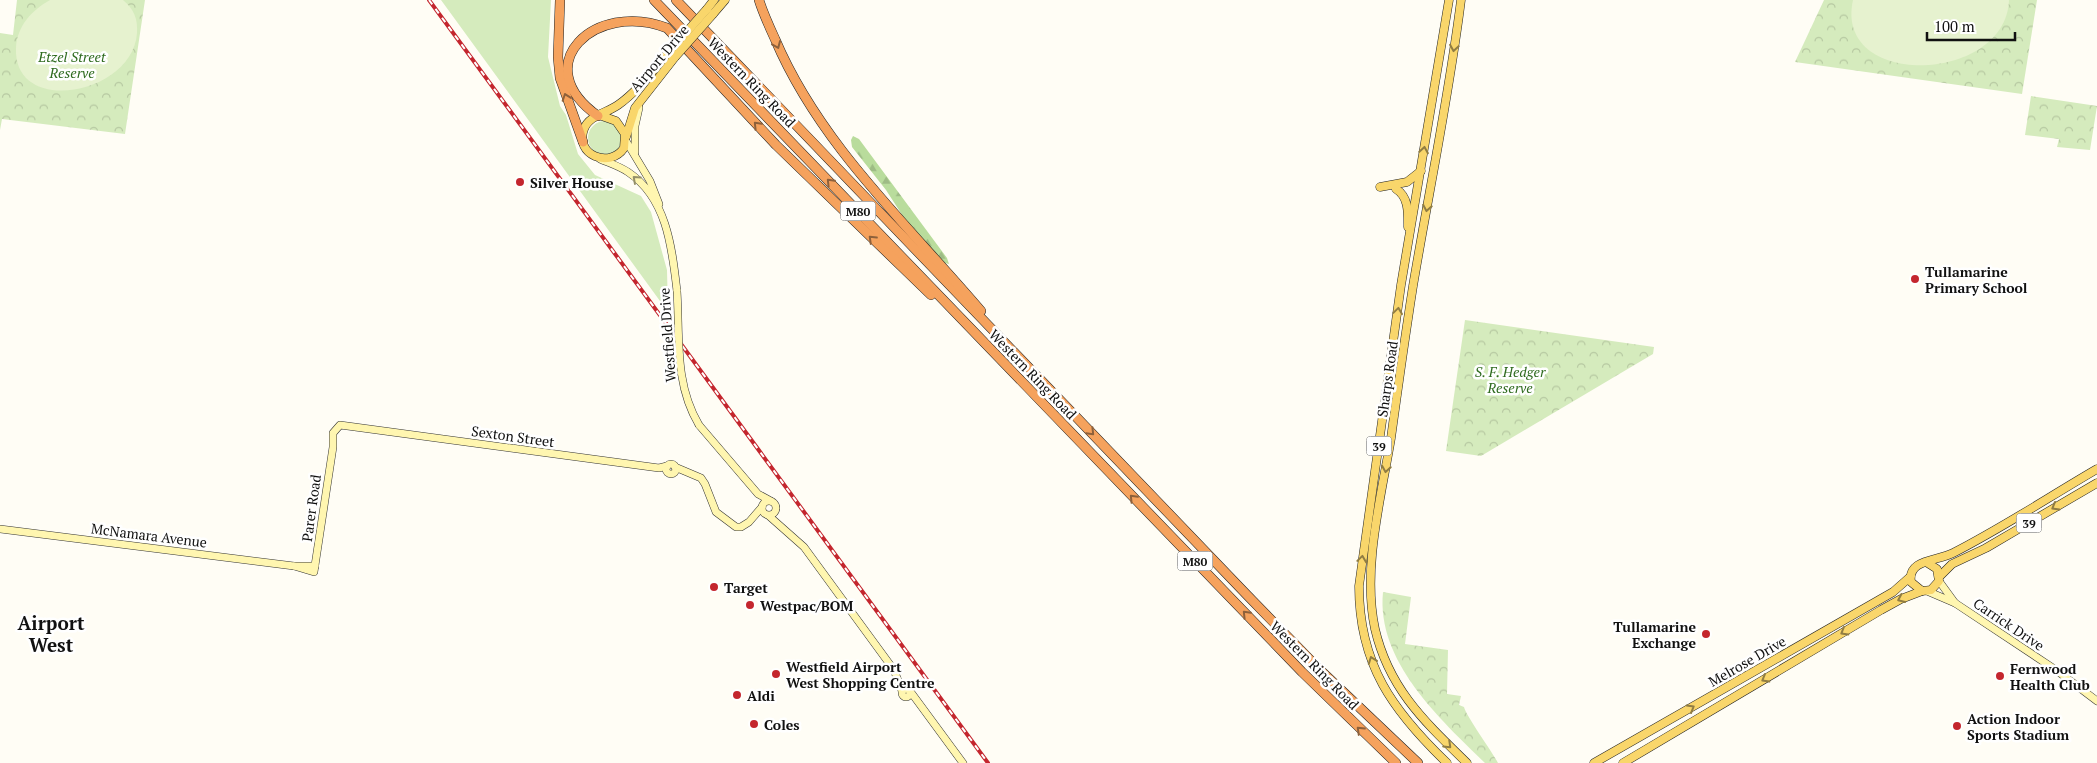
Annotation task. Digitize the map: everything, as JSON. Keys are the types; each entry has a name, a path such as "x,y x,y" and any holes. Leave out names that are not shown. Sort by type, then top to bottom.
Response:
{"highway":[{"path":"560,0 558,57 560,78 583,142"},
{"name":"Western Ring Road","path":"654,0 1302,672 1396,763"},
{"name":"Western Ring Road","path":"676,0 1319,669 1418,763"},
{"path":"760,0 784,60 828,132 898,219 955,281 1032,372"},
{"path":"648,14 667,28 738,105 820,189 997,356"},
{"path":"576,32 568,53 569,74 578,98 598,116"},
{"path":"1374,743 1389,763"}],"main road":[{"name":"Airport Drive","path":"710,11 714,0"},
{"name":"Airport Drive","path":"626,140 632,112 644,94 672,55 710,11 725,0"},
{"name":"Sharps Road","path":"1447,763 1412,728 1384,687 1363,631 1359,607 1359,586 1401,285 1448,0"},
{"name":"Sharps Road","path":"1461,0 1418,258 1370,577 1370,601 1381,651 1395,682 1422,719 1467,763"},
{"path":"1445,23 1458,24"},
{"name":"Airport Drive","path":"598,116 629,96 672,55"},
{"path":"598,116 616,121 622,128 626,140 619,154 611,158 600,159 591,154 583,142 582,134 586,125 598,116"},
{"path":"1380,187 1407,182 1421,170"},
{"path":"1396,189 1403,194 1408,211 1408,248"},
{"path":"1401,285 1413,261 1418,258"},
{"name":"39","path":"1910,577 1916,564 1953,553 2097,469"},
{"name":"39","path":"1924,591 1934,588 1952,564 1978,553 2097,483"},
{"path":"2070,485 2076,495"},
{"path":"1926,562 1937,569 1939,579"},
{"path":"1910,577 1913,586 1924,591"},
{"name":"Melrose Drive","path":"1594,763 1893,592 1910,577"},
{"name":"Melrose Drive","path":"1623,763 1901,599 1924,591"},
{"path":"1384,687 1395,682"},
{"path":"1668,722 1674,733"}],"street":[{"path":"635,154 635,122 644,94"},
{"name":"Westfield Drive","path":"626,140 656,193 672,249 678,298 680,373 686,399 699,424 758,494 774,504"},
{"name":"Westfield Drive","path":"600,159 622,168 636,179 660,211"},
{"name":"Sexton Street","path":"341,427 364,428 690,472 703,480 715,509 721,516 738,528 768,516"},
{"name":"Parer Road","path":"315,569 333,447 341,427"},
{"name":"Westfield Drive","path":"758,494 762,506"},
{"path":"749,522 766,502 774,504"},
{"path":"768,516 774,514 774,504"},
{"path":"774,504 780,524"},
{"path":"762,506 762,512 780,524 804,547 894,670 903,678 906,692 924,710 963,763"},
{"name":"McNamara Avenue","path":"0,529 315,569"},
{"name":"Carrick Drive","path":"1939,579 1955,603"},
{"name":"Carrick Drive","path":"1924,591 1955,603 2056,670 2097,701"}],"green space":[{"name":"Etzel Street Reserve","path":"17,0 145,0 125,134 2,119 0,130 0,33 13,35"},
{"path":"50,0 123,0 133,11 137,23 137,33 131,54 116,71 96,83 74,90 52,90 33,83 20,70 16,48 17,40 22,26 37,9"},
{"path":"441,0 551,0 548,57 560,106 566,115 578,154 595,175 641,196 651,212 667,270 668,312"},
{"path":"1824,0 2037,0 2022,94 1795,62"},
{"path":"1853,0 2009,0 2001,28 1981,48 1953,61 1922,65 1893,62 1869,50 1854,29"},
{"path":"2031,96 2097,106 2090,150 2057,147 2059,139 2025,135"},
{"path":"605,121 617,126 622,138 617,150 605,155 593,150 588,138 593,126"},
{"path":"853,136 859,139 947,258 949,264 945,263 908,224 886,190 852,147 851,140"},
{"name":"S. F. Hedger Reserve","path":"1465,320 1654,347 1653,354 1481,456 1446,451"},
{"path":"1383,592 1411,597 1405,644 1448,650 1447,694 1461,696 1459,705 1464,707 1498,763 1485,763 1431,708 1414,687 1400,665 1390,642 1384,617"}],"railway":[{"path":"429,0 988,763"}],"place":[{"name":"Silver House","path":"520,182"},
{"name":"Tullamarine Primary School","path":"1915,279"},
{"name":"Target","path":"714,587"},
{"name":"Westpac/BOM","path":"750,605"},
{"name":"Tullamarine Exchange","path":"1706,634"},
{"name":"Westfield Airport West Shopping Centre","path":"776,674"},
{"name":"Fernwood Health Club","path":"2000,676"},
{"name":"Aldi","path":"737,695"},
{"name":"Coles","path":"754,724"},
{"name":"Action Indoor Sports Stadium","path":"1957,726"}],"district":[{"name":"Airport West","path":"51,633"}]}
